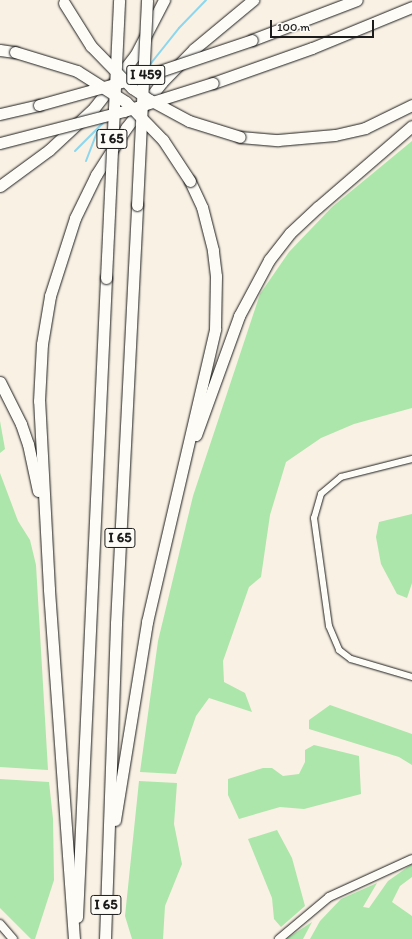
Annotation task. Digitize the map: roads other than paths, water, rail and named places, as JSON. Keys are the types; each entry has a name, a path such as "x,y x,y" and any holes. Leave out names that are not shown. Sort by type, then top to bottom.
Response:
{"highway":[{"name":"I 65","path":"75,939 84,813 119,0"},
{"name":"I 65","path":"105,939 116,623 147,0"},
{"path":"0,186 49,150 94,108 136,54 164,0"},
{"path":"75,939 46,543 39,401 42,344 54,278 75,218 96,175 126,128 162,82 223,22 253,0"},
{"name":"I 459","path":"0,114 40,105 157,72 252,40 357,0"},
{"path":"64,1 91,46 132,88 150,100 189,121 240,137 278,140 335,136 364,128 412,105"},
{"name":"I 459","path":"0,143 124,111 212,83 312,48 412,7"},
{"path":"0,50 14,52 77,71 126,102 163,140 190,181 202,207 213,250 217,306 215,329 147,622 107,872"},
{"path":"185,462 204,416 239,316 269,260 290,234 318,207 412,126"},
{"path":"0,382 14,407 28,444 46,543"}],"street":[{"path":"412,459 341,477 321,494 314,518 329,626 339,650 351,659 412,677"},
{"path":"279,939 329,897 412,859"},
{"path":"0,924 9,937"}],"waterway":[{"path":"148,67 179,28 206,0"},
{"path":"75,151 105,121"},
{"path":"86,161 98,130"}]}
